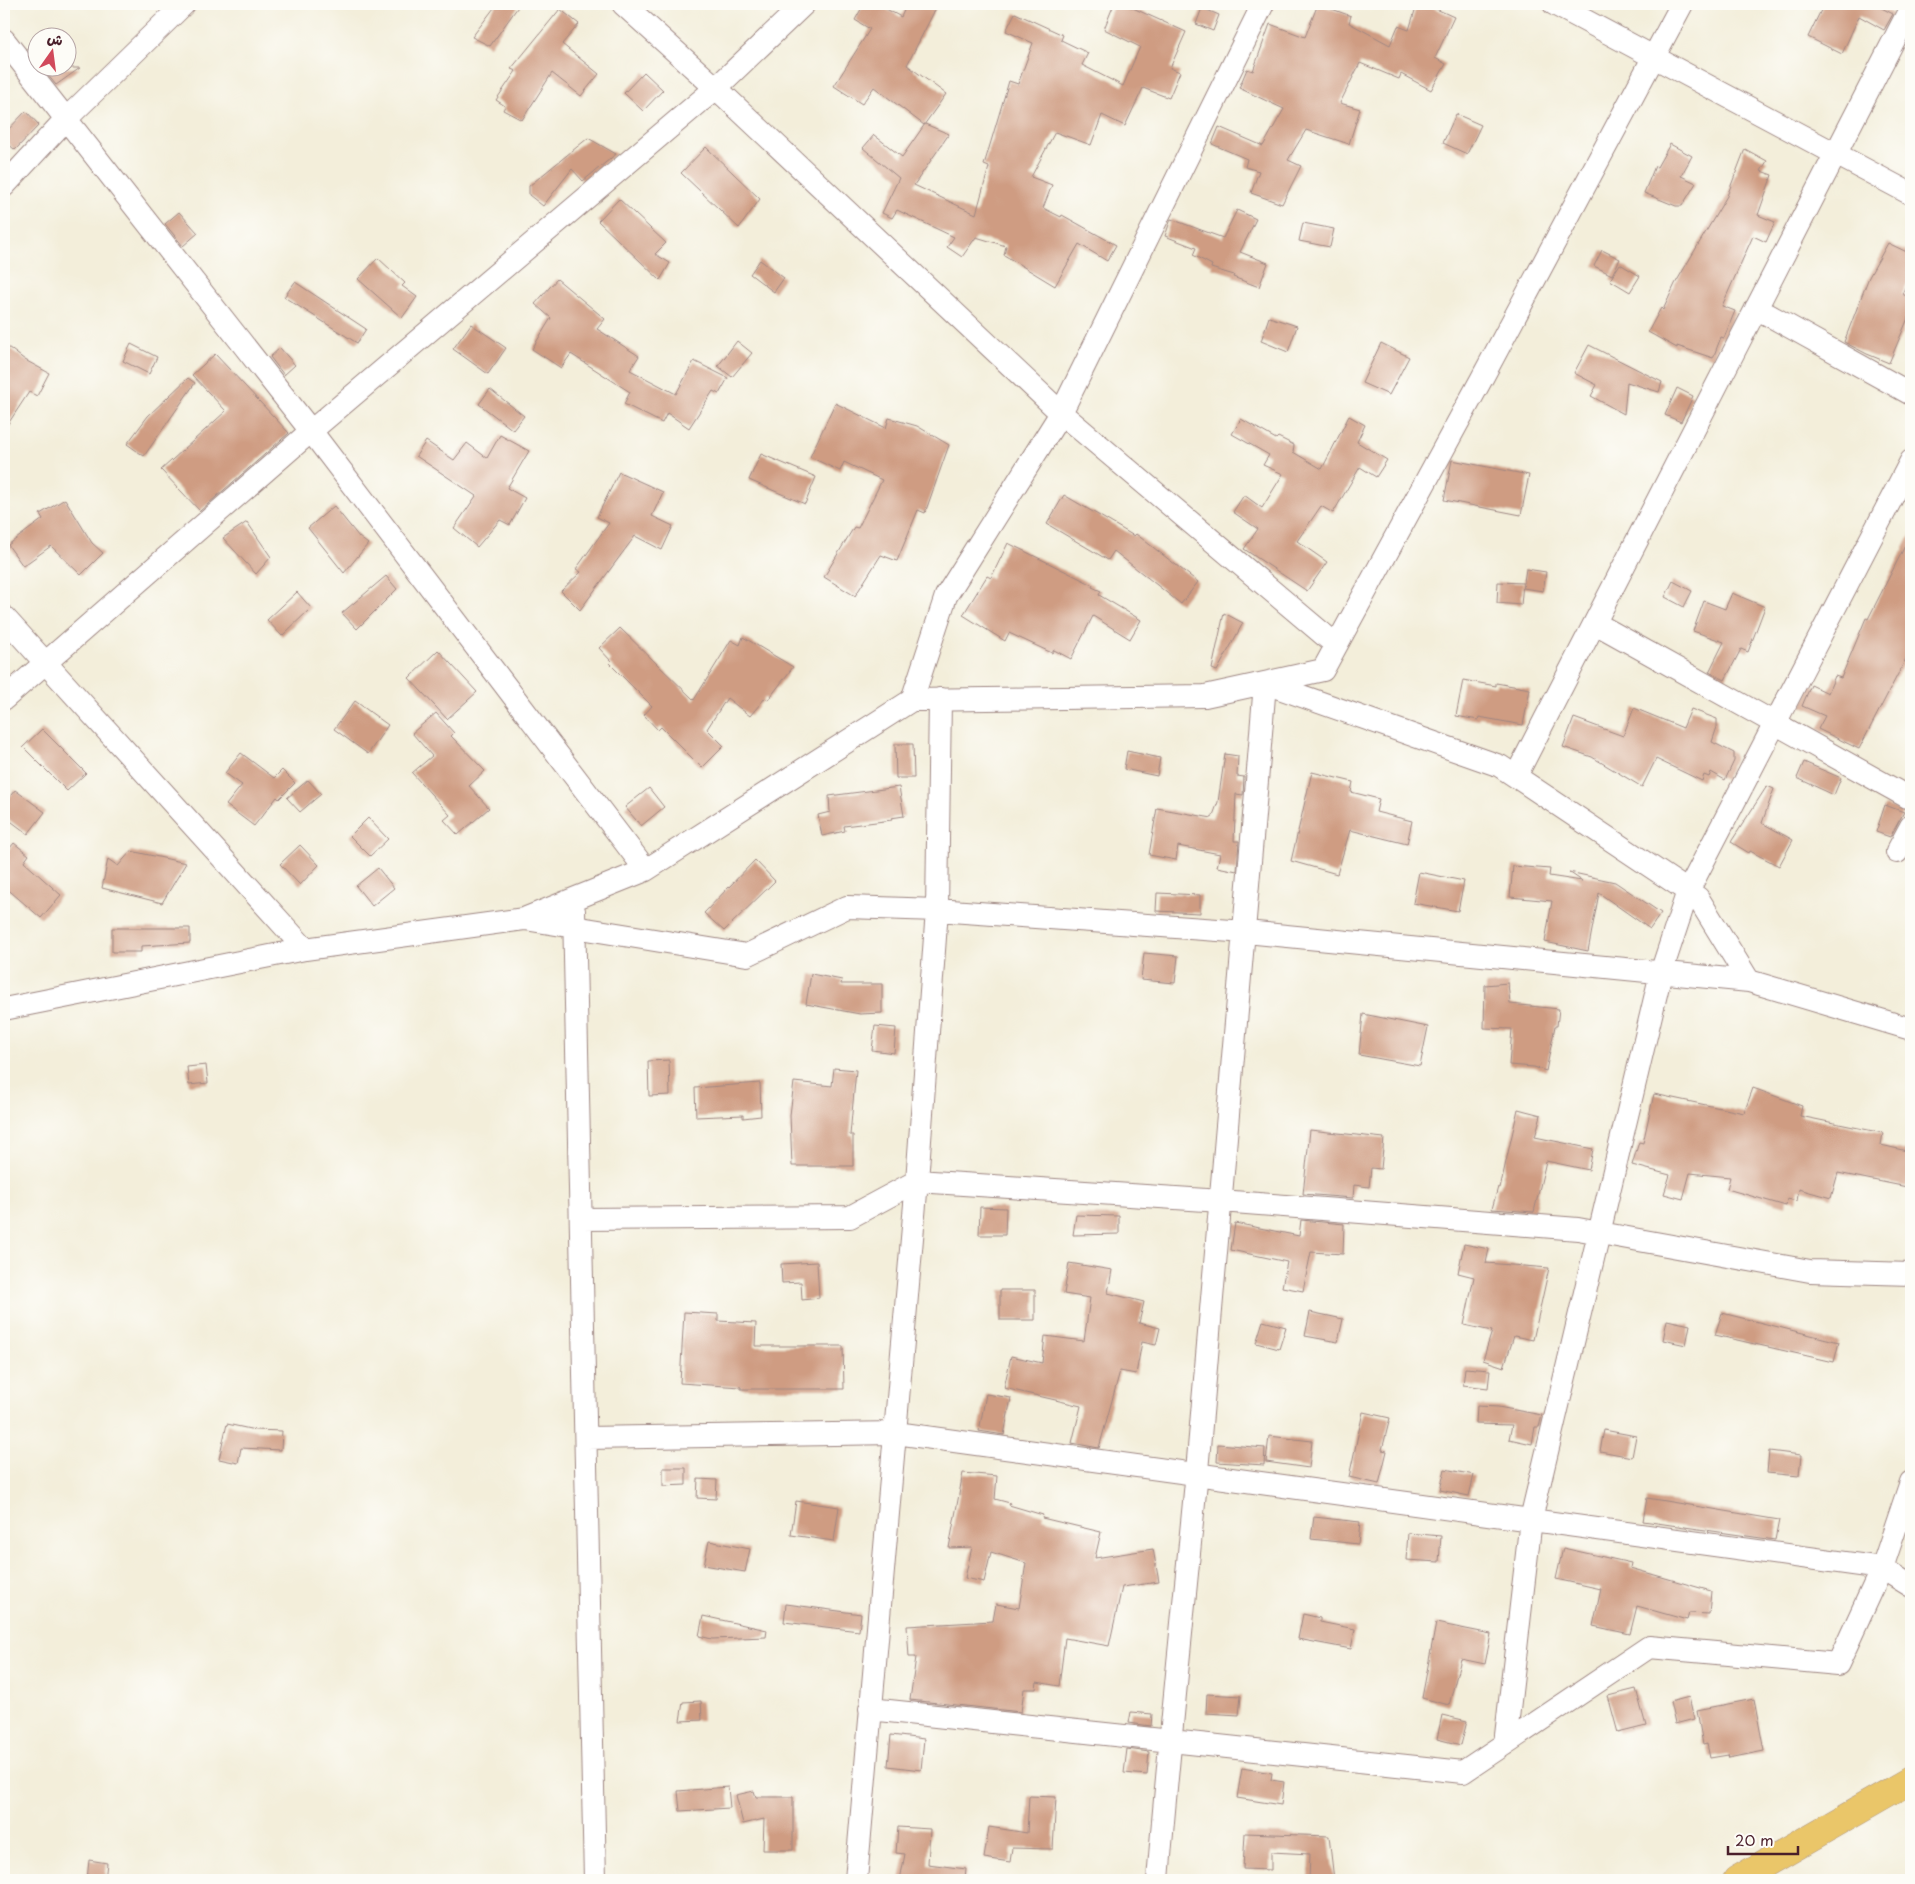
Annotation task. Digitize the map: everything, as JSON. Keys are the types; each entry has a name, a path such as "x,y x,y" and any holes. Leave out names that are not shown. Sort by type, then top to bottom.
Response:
{"highway":[{"path":"1737,1880 1911,1780"}],"street":[{"path":"4,186 66,119 184,4"},
{"path":"623,4 716,88 1061,413 1336,646"},
{"path":"4,699 311,431 716,88 804,4"},
{"path":"912,700 946,596 1061,413 1263,4"},
{"path":"1554,4 1911,194"},
{"path":"4,1009 305,949 524,919 646,870 912,700 1205,696 1323,670 1682,4"},
{"path":"1516,776 1911,7"},
{"path":"4,40 311,431 646,870"},
{"path":"1756,308 1911,394"},
{"path":"1505,1744 1531,1519 1661,973 1688,891 1911,462"},
{"path":"4,617 305,949"},
{"path":"1595,623 1911,799"},
{"path":"1265,682 1500,766 1698,898 1749,981"},
{"path":"1158,1880 1246,932 1265,682"},
{"path":"856,1880 896,1433 937,910 940,699"},
{"path":"1897,852 1911,826"},
{"path":"574,899 595,1880"},
{"path":"524,919 747,955 847,907 937,910 1246,932 1749,981 1911,1029"},
{"path":"581,1219 850,1217 917,1181 1221,1201 1578,1229 1810,1271 1911,1274"},
{"path":"586,1438 896,1433 1882,1568 1911,1586"},
{"path":"870,1709 1463,1772 1649,1647 1838,1664 1882,1568 1911,1482"}],"building":[{"path":"497,4 520,4 490,46 472,37"},
{"path":"864,4 877,4 901,17 907,4 938,4 907,65 946,94 924,125 874,87 862,104 834,86 870,29 855,20"},
{"path":"1114,4 1124,4 1186,32 1170,68 1180,72 1169,98 1143,88 1125,126 1102,115 1091,145 1055,132 1031,177 1052,185 1043,208 1061,217 1062,215 1116,245 1107,261 1079,244 1055,286 1004,255 1006,246 976,237 962,257 947,247 954,237 897,210 892,218 882,213 899,178 863,148 874,135 902,157 925,124 949,134 914,185 976,214 989,167 984,165 1009,81 1018,84 1033,43 1006,31 1015,13 1063,35 1061,40 1088,53 1082,65 1123,86 1140,47 1104,29"},
{"path":"1318,4 1351,16 1349,23 1390,45 1398,26 1409,30 1417,4 1425,4 1454,17 1435,58 1446,64 1431,90 1401,74 1399,79 1360,63 1340,103 1360,109 1349,144 1306,130 1288,160 1301,166 1282,204 1251,193 1259,171 1245,167 1247,159 1212,144 1219,127 1263,146 1284,109 1239,88 1247,69 1253,71 1270,24 1305,37"},
{"path":"1824,4 1874,4 1893,14 1884,30 1859,16 1842,54 1808,37"},
{"path":"1202,8 1219,15 1213,31 1196,24"},
{"path":"560,9 579,24 562,44 599,74 581,96 552,73 522,120 503,110 505,106 496,100 516,71 511,69"},
{"path":"644,72 663,90 643,111 624,93"},
{"path":"50,78 66,78 56,85"},
{"path":"26,111 39,125 15,150 4,140 4,134"},
{"path":"1456,114 1481,125 1467,154 1443,143"},
{"path":"588,138 616,154 583,181 572,169 543,206 529,195 529,186"},
{"path":"1670,144 1692,156 1681,176 1696,183 1682,206 1676,206 1644,193 1655,166 1657,167"},
{"path":"706,147 760,199 739,228 681,173"},
{"path":"1745,149 1767,161 1761,171 1772,175 1758,215 1775,222 1766,242 1753,236 1722,306 1735,311 1724,338 1721,337 1713,358 1677,346 1677,348 1648,332 1661,308 1663,310 1675,284 1727,196"},
{"path":"619,199 666,243 655,254 670,263 660,280 598,221"},
{"path":"1237,210 1256,219 1240,252 1268,263 1259,287 1233,277 1234,275 1211,268 1212,265 1193,255 1196,248 1165,236 1171,219 1223,238"},
{"path":"179,212 198,233 183,246 165,224"},
{"path":"1303,223 1334,229 1330,247 1299,241"},
{"path":"1888,243 1911,254 1911,276 1902,294 1911,298 1911,311 1889,363 1844,342 1869,277"},
{"path":"1602,250 1620,259 1612,275 1594,266"},
{"path":"378,258 405,283 402,286 417,297 402,318 358,279"},
{"path":"760,260 784,278 774,292 750,274"},
{"path":"1620,264 1640,276 1630,292 1610,280"},
{"path":"557,279 605,319 597,329 639,356 630,370 676,394 694,361 728,378 719,394 713,391 689,428 667,413 662,423 624,404 630,392 571,354 561,368 532,349 551,318 535,304"},
{"path":"295,282 366,329 357,343 284,297"},
{"path":"1269,317 1297,326 1288,352 1261,341"},
{"path":"471,324 506,348 488,374 453,349"},
{"path":"737,341 752,353 732,377 718,366"},
{"path":"1381,343 1409,357 1389,395 1362,383"},
{"path":"4,344 25,360 49,373 37,396 29,392 4,430"},
{"path":"131,344 157,357 149,374 123,361"},
{"path":"1589,345 1662,382 1659,392 1627,382 1624,414 1591,396 1597,385 1574,373"},
{"path":"280,348 295,365 284,375 270,357"},
{"path":"215,354 289,433 200,511 161,470 226,411 192,375"},
{"path":"188,378 195,383 144,456 127,444 148,416"},
{"path":"1677,388 1693,396 1681,422 1665,415"},
{"path":"490,389 524,416 513,430 479,404"},
{"path":"835,403 886,428 889,418 917,426 949,445 925,513 918,510 897,561 881,555 855,596 824,577 854,527 858,528 882,480 844,462 840,471 810,457"},
{"path":"1349,416 1365,425 1357,442 1387,460 1376,477 1360,467 1333,513 1321,506 1297,541 1327,562 1307,591 1244,549 1258,529 1233,512 1244,495 1262,508 1283,474 1263,465 1269,455 1232,434 1241,419 1276,439 1278,437 1294,445 1293,452 1322,469"},
{"path":"500,435 529,451 507,488 525,498 510,525 500,520 477,547 454,528 476,496 416,456 426,441 454,460 467,443 487,458"},
{"path":"761,454 816,477 805,504 749,480"},
{"path":"1452,460 1529,475 1521,515 1444,500"},
{"path":"619,472 663,492 652,516 673,526 662,550 635,536 580,610 561,591 581,572 576,569 609,523 597,517"},
{"path":"1064,495 1134,536 1136,534 1198,582 1181,604 1114,551 1108,560 1047,524"},
{"path":"65,499 92,543 103,553 81,575 51,546 23,566 8,545 43,519 40,514"},
{"path":"334,506 359,537 368,544 344,573 308,528"},
{"path":"247,522 271,557 256,574 223,538"},
{"path":"1911,534 1911,649 1859,749 1818,729 1825,716 1802,706 1811,685 1828,693 1835,676 1841,678 1866,618 1868,619"},
{"path":"1008,543 1093,585 1092,587 1101,591 1099,595 1141,620 1130,639 1093,616 1071,659 1054,650 1052,653 1009,633 1005,641 963,615 987,576 991,578"},
{"path":"1526,569 1546,572 1543,591 1523,588"},
{"path":"386,576 397,589 357,629 342,613"},
{"path":"1673,581 1692,591 1684,607 1665,597"},
{"path":"1498,582 1523,583 1521,605 1497,603"},
{"path":"297,592 311,608 282,636 267,620"},
{"path":"1732,593 1765,607 1748,652 1741,649 1725,680 1709,672 1724,642 1693,631 1704,601 1725,609"},
{"path":"1224,613 1243,623 1217,671 1212,669"},
{"path":"620,628 694,700 731,640 740,645 743,637 793,667 768,700 765,698 750,716 727,698 707,729 724,746 702,768 661,727 658,730 644,715 652,706 609,663 611,661 599,648"},
{"path":"438,650 477,692 447,719 409,678"},
{"path":"1463,680 1496,686 1496,683 1530,689 1523,725 1479,717 1478,720 1456,716"},
{"path":"355,701 388,725 368,754 334,729"},
{"path":"1634,708 1683,728 1691,709 1717,719 1717,727 1712,742 1734,753 1734,761 1725,780 1711,772 1709,777 1704,775 1702,781 1656,759 1642,787 1592,757 1563,747 1574,718 1623,736"},
{"path":"436,713 454,733 451,736 485,771 469,786 489,808 458,835 444,820 450,815 412,773 432,756 412,733"},
{"path":"42,729 86,773 67,791 23,747"},
{"path":"895,744 913,744 914,778 896,778"},
{"path":"1127,751 1160,758 1157,776 1124,769"},
{"path":"241,753 274,778 282,770 295,783 279,799 277,797 254,826 226,805 242,785 225,773"},
{"path":"1225,754 1238,756 1237,776 1244,777 1243,795 1236,794 1234,841 1239,841 1237,871 1217,867 1220,854 1178,846 1176,860 1149,855 1157,808 1212,818 1218,802"},
{"path":"1804,762 1841,778 1834,795 1797,778"},
{"path":"1312,772 1353,782 1351,792 1379,799 1376,812 1412,821 1407,844 1350,830 1337,874 1291,861"},
{"path":"308,780 321,794 300,812 287,798"},
{"path":"1767,786 1774,789 1762,823 1793,840 1779,866 1750,851 1749,853 1731,842"},
{"path":"899,787 904,816 891,818 892,820 844,826 845,831 822,836 818,815 830,812 829,796"},
{"path":"649,788 664,807 641,826 625,807"},
{"path":"15,790 45,812 28,834 4,816 4,804"},
{"path":"1885,805 1904,812 1890,837 1876,832"},
{"path":"368,818 388,839 370,856 350,836"},
{"path":"14,843 29,855 24,862 61,895 41,918 4,886 4,844 9,849"},
{"path":"300,845 319,865 300,885 280,864"},
{"path":"131,851 186,863 162,903 102,888 108,859 118,866"},
{"path":"755,860 775,881 724,931 704,913"},
{"path":"1513,866 1550,869 1549,876 1582,881 1569,872 1615,882 1661,913 1650,929 1599,893 1588,951 1545,942 1552,901 1510,897"},
{"path":"378,868 394,888 372,906 356,886"},
{"path":"1419,872 1464,881 1458,911 1413,903"},
{"path":"1157,893 1200,895 1200,913 1156,911"},
{"path":"112,928 190,928 190,943 141,946 141,952 112,952"},
{"path":"1144,953 1178,956 1175,983 1141,980"},
{"path":"811,974 842,980 841,984 882,984 882,1013 860,1014 806,1004"},
{"path":"1508,983 1510,1004 1559,1009 1557,1026 1555,1026 1546,1071 1534,1067 1509,1065 1512,1029 1484,1028 1485,985"},
{"path":"1363,1014 1428,1027 1420,1066 1359,1055"},
{"path":"875,1026 896,1028 894,1053 872,1050"},
{"path":"669,1060 670,1095 649,1096 648,1061"},
{"path":"206,1065 208,1083 189,1085 187,1067"},
{"path":"834,1068 856,1070 850,1135 853,1135 853,1166 792,1166 790,1115 794,1082 832,1086"},
{"path":"760,1083 761,1116 743,1118 743,1115 696,1117 695,1088"},
{"path":"1753,1088 1802,1106 1800,1116 1883,1133 1881,1145 1911,1152 1911,1176 1909,1176 1907,1187 1838,1173 1831,1198 1799,1189 1797,1201 1787,1199 1786,1206 1727,1189 1730,1177 1690,1173 1683,1199 1664,1194 1670,1175 1632,1165 1639,1142 1643,1143 1654,1094 1744,1113"},
{"path":"1518,1109 1541,1115 1535,1137 1593,1149 1589,1170 1546,1161 1534,1212 1492,1209 1498,1187 1500,1188"},
{"path":"1310,1130 1384,1138 1381,1169 1371,1168 1369,1187 1354,1185 1353,1198 1303,1194"},
{"path":"980,1207 1006,1208 1005,1235 979,1235"},
{"path":"1076,1215 1119,1216 1119,1234 1073,1235"},
{"path":"1301,1220 1344,1224 1343,1254 1311,1252 1303,1291 1282,1287 1287,1262 1231,1250 1235,1223 1299,1236"},
{"path":"1464,1244 1489,1249 1486,1263 1549,1268 1533,1340 1514,1336 1504,1367 1483,1360 1492,1331 1464,1325 1474,1277 1458,1273"},
{"path":"817,1262 819,1298 802,1300 801,1282 782,1283 781,1264"},
{"path":"1069,1263 1112,1270 1108,1293 1144,1302 1139,1323 1160,1328 1156,1345 1142,1342 1136,1374 1120,1371 1099,1448 1072,1443 1081,1406 1004,1388 1011,1356 1042,1363 1045,1336 1084,1341 1090,1298 1064,1294"},
{"path":"1000,1290 1035,1290 1035,1320 1000,1320"},
{"path":"684,1312 718,1314 718,1321 756,1323 755,1346 843,1346 844,1389 741,1389 741,1387 680,1383"},
{"path":"1310,1312 1343,1319 1338,1342 1305,1336"},
{"path":"1722,1313 1839,1342 1834,1362 1715,1335"},
{"path":"1667,1320 1690,1325 1686,1345 1663,1340"},
{"path":"1263,1321 1286,1327 1279,1349 1256,1343"},
{"path":"1465,1368 1490,1370 1488,1388 1463,1385"},
{"path":"986,1394 1011,1398 1004,1435 979,1431"},
{"path":"1477,1406 1498,1407 1542,1415 1539,1427 1535,1427 1532,1444 1509,1439 1512,1425 1476,1424"},
{"path":"1363,1412 1390,1418 1382,1450 1387,1451 1379,1484 1349,1477"},
{"path":"227,1424 255,1430 282,1431 281,1450 241,1448 238,1463 219,1459"},
{"path":"1604,1430 1636,1436 1632,1457 1600,1451"},
{"path":"1269,1436 1312,1441 1309,1468 1266,1462"},
{"path":"1218,1444 1265,1448 1264,1465 1217,1462"},
{"path":"1769,1451 1801,1455 1799,1476 1767,1473"},
{"path":"663,1468 686,1468 686,1485 663,1486"},
{"path":"1445,1469 1474,1475 1469,1496 1440,1490"},
{"path":"963,1473 997,1476 995,1499 1010,1503 1009,1505 1043,1515 1042,1518 1101,1532 1095,1558 1153,1549 1159,1582 1122,1587 1109,1646 1065,1638 1059,1686 1037,1682 1036,1689 1024,1689 1021,1712 910,1700 916,1657 909,1657 907,1626 993,1621 996,1604 1019,1608 1026,1563 991,1552 984,1582 965,1578 972,1547 949,1548"},
{"path":"698,1479 717,1480 716,1499 697,1498"},
{"path":"1647,1498 1779,1520 1775,1540 1643,1521"},
{"path":"796,1501 839,1507 834,1541 791,1535"},
{"path":"1314,1517 1360,1522 1358,1544 1311,1539"},
{"path":"1408,1533 1441,1536 1439,1562 1406,1560"},
{"path":"709,1541 750,1549 745,1572 704,1565"},
{"path":"1563,1548 1631,1563 1630,1568 1711,1591 1709,1614 1689,1613 1687,1620 1637,1606 1630,1634 1593,1626 1601,1589 1556,1579"},
{"path":"786,1604 861,1614 859,1631 784,1622"},
{"path":"1303,1614 1320,1618 1320,1622 1355,1629 1351,1649 1298,1639"},
{"path":"703,1616 767,1630 766,1637 712,1639 699,1636"},
{"path":"1436,1623 1491,1634 1485,1664 1461,1659 1449,1705 1422,1698"},
{"path":"1636,1689 1646,1726 1618,1733 1608,1696"},
{"path":"1207,1694 1241,1696 1239,1715 1206,1713"},
{"path":"1689,1697 1694,1719 1675,1724 1670,1702"},
{"path":"1754,1699 1764,1751 1729,1758 1728,1755 1710,1758 1707,1744 1703,1745 1697,1710"},
{"path":"701,1701 702,1720 680,1721 683,1702"},
{"path":"1131,1712 1152,1714 1151,1726 1129,1723"},
{"path":"1442,1715 1467,1721 1461,1745 1437,1739"},
{"path":"891,1735 924,1739 921,1770 888,1766"},
{"path":"1127,1749 1149,1752 1147,1775 1124,1773"},
{"path":"1242,1768 1272,1773 1271,1780 1284,1782 1281,1805 1237,1798"},
{"path":"728,1787 730,1808 680,1811 678,1791"},
{"path":"754,1791 756,1797 793,1797 793,1850 763,1850 764,1819 743,1824 736,1795"},
{"path":"1029,1796 1056,1797 1053,1849 1012,1848 1010,1862 984,1858 989,1827 1027,1833"},
{"path":"898,1827 930,1829 928,1864 966,1869 965,1880 900,1880 905,1854 896,1853"},
{"path":"1245,1833 1329,1836 1334,1880 1309,1880 1310,1854 1271,1852 1271,1870 1243,1869"},
{"path":"89,1860 107,1863 105,1880 87,1880"}]}
